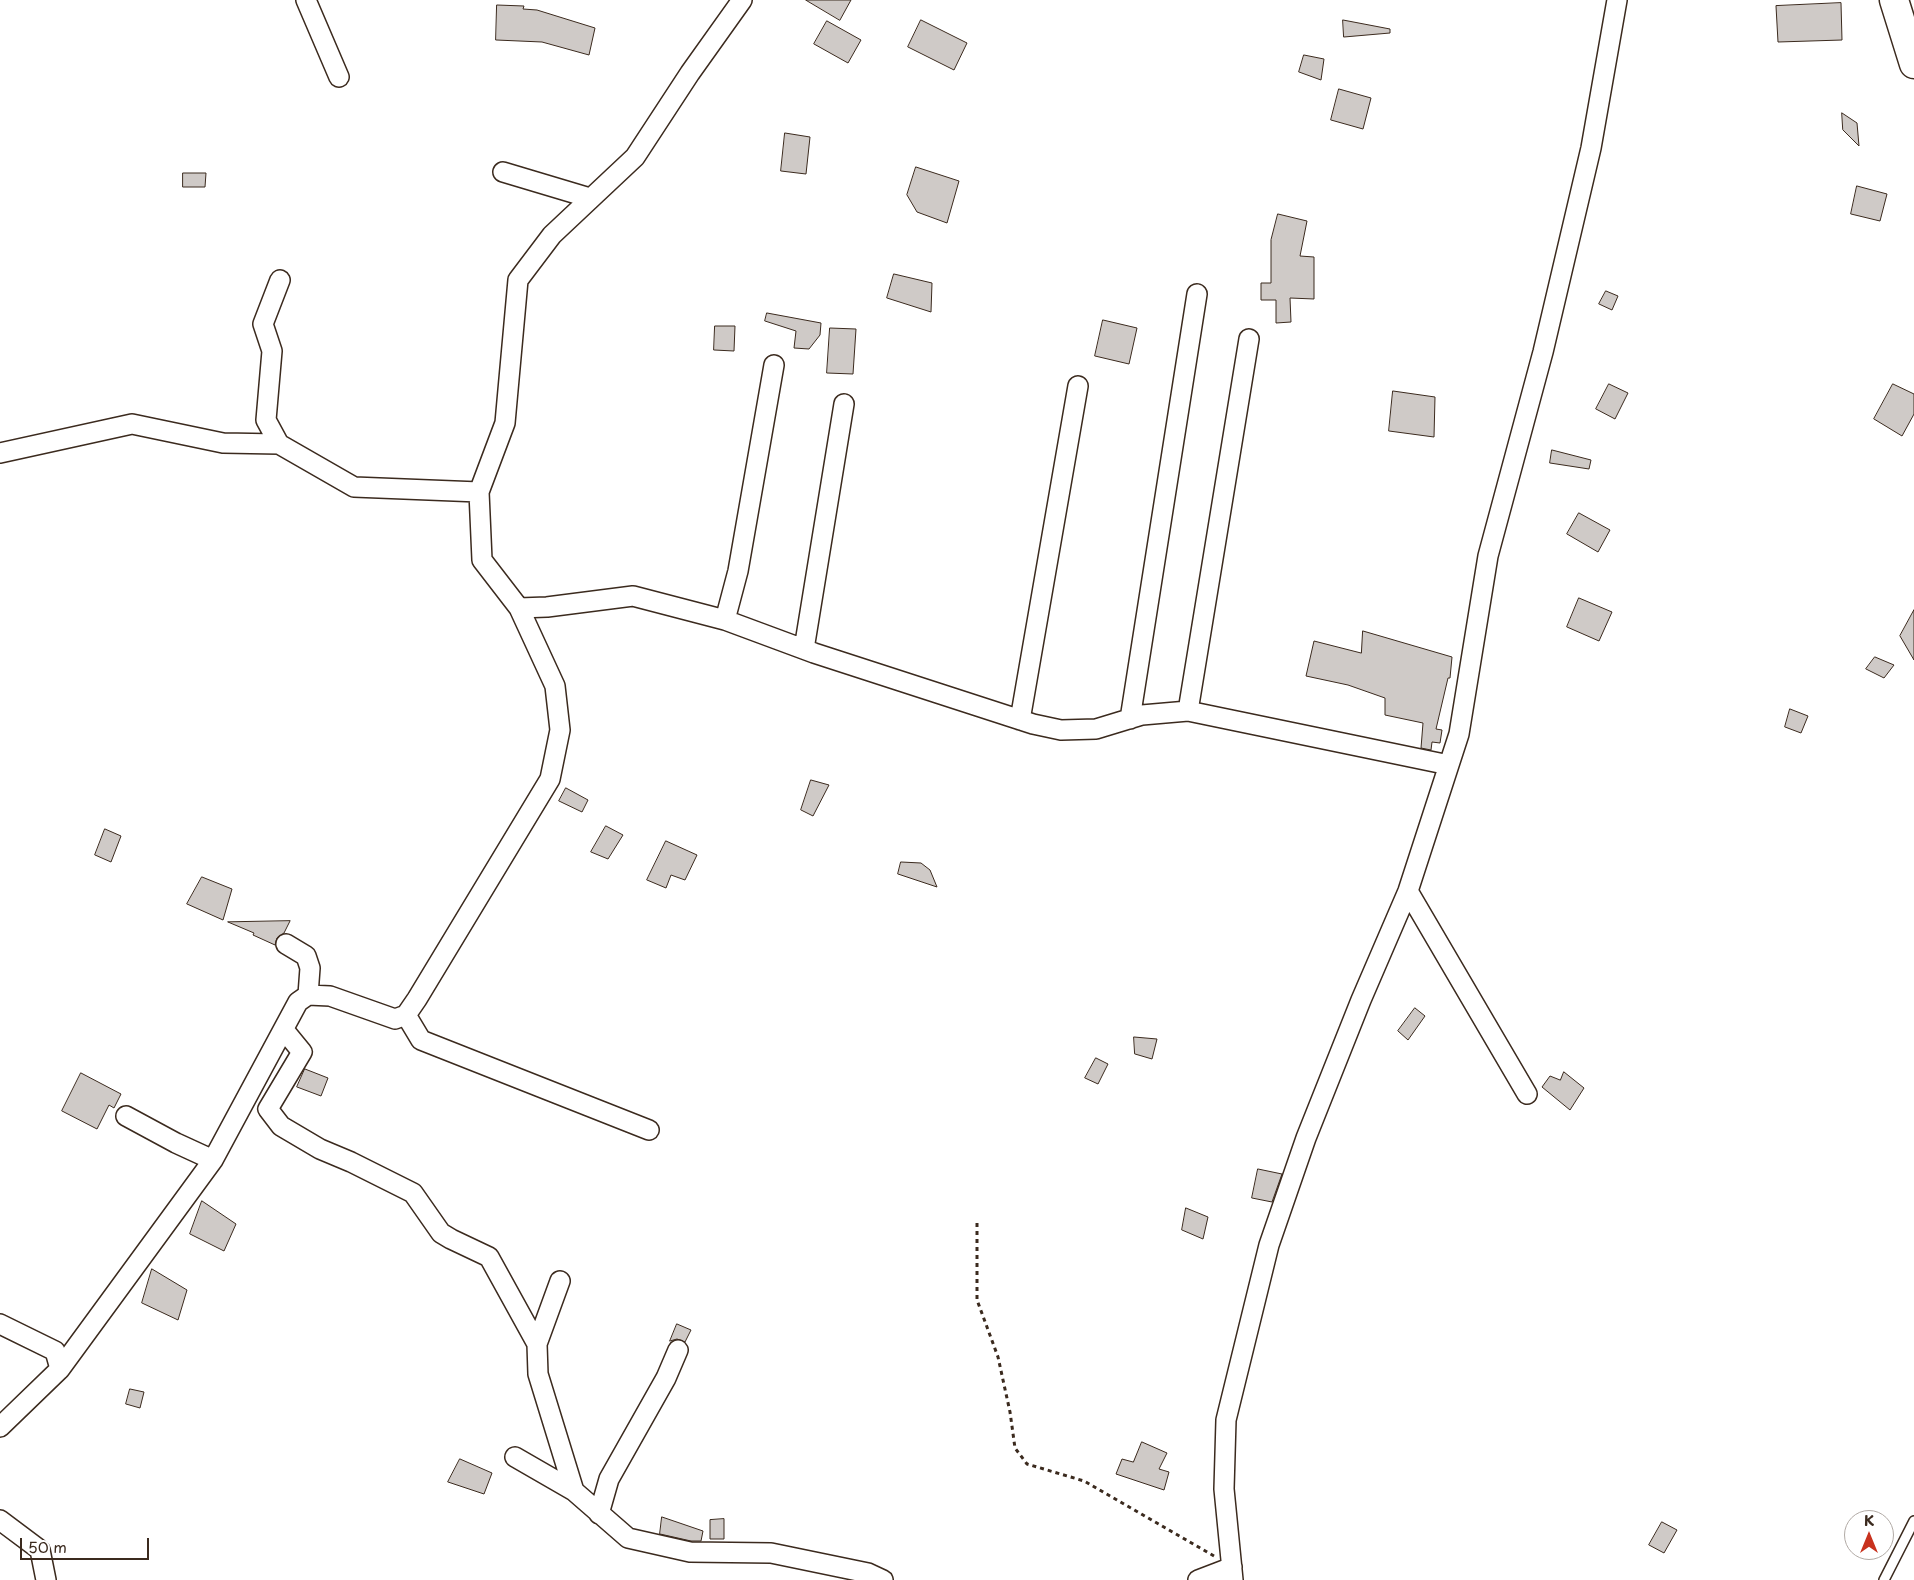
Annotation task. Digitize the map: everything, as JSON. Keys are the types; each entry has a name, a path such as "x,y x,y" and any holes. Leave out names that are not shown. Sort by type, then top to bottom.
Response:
{"highway":[{"path":"1894,0 1914,64"}],"street":[{"path":"306,0 339,77"},
{"path":"0,1427 60,1369 213,1160 298,1002 308,995 330,996 395,1018 406,1014 417,999 550,779 560,730 555,686 519,608 482,560 479,492 505,423 518,280 552,235 635,156 742,0"},
{"path":"1198,1580 1232,1573 1224,1489 1226,1420 1269,1245 1306,1138 1361,1000 1408,891 1459,734 1488,556 1543,352 1591,148 1616,0"},
{"path":"503,172 590,198"},
{"path":"279,444 266,420 272,351 263,324 280,280"},
{"path":"1130,719 1197,294"},
{"path":"1188,711 1250,339"},
{"path":"725,620 738,571 774,366"},
{"path":"1020,720 1078,386"},
{"path":"804,649 844,404"},
{"path":"0,454 132,424 223,443 279,444 354,487 479,492"},
{"path":"519,608 547,607 633,596 725,620 804,649 1020,720 1061,730 1096,729 1142,715 1188,711 1449,765"},
{"path":"1408,891 1527,1094"},
{"path":"286,944 306,956 310,968 308,995"},
{"path":"406,1014 421,1040 650,1130"},
{"path":"284,1030 302,1052 268,1109 281,1126 320,1149 351,1162 412,1193 441,1233 451,1240 490,1257 537,1344"},
{"path":"126,1116 176,1143 213,1160"},
{"path":"560,1281 537,1344 538,1374 574,1491"},
{"path":"0,1324 55,1351 60,1369"},
{"path":"599,1514 609,1479 666,1378 678,1350"},
{"path":"515,1457 574,1491 628,1538 690,1552 771,1553 868,1572 883,1580"},
{"path":"0,1520 40,1550 46,1580"}],"lane":[{"path":"1884,1580 1914,1521"}],"path":[{"path":"977,1224 977,1300 998,1357 1010,1412 1015,1448 1027,1464 1084,1481 1232,1573"}],"building":[{"path":"806,0 851,0 840,20"},
{"path":"1841,3 1842,40 1778,42 1776,6"},
{"path":"497,5 524,6 523,9 537,10 595,28 589,55 542,42 496,40"},
{"path":"921,20 967,43 954,70 908,47"},
{"path":"1343,20 1390,29 1390,33 1344,37"},
{"path":"827,21 861,40 848,63 814,44"},
{"path":"1304,55 1324,59 1321,80 1299,72"},
{"path":"1339,89 1371,98 1363,129 1331,120"},
{"path":"1842,113 1857,123 1859,146 1843,130"},
{"path":"785,133 810,137 806,174 781,171"},
{"path":"916,167 959,181 947,223 917,212 907,195"},
{"path":"183,173 206,173 205,187 183,187"},
{"path":"1857,186 1887,194 1880,221 1851,214"},
{"path":"1278,214 1307,221 1300,256 1314,257 1314,299 1290,298 1291,322 1276,323 1276,300 1261,300 1261,283 1271,283 1271,240"},
{"path":"894,274 932,283 931,312 887,298"},
{"path":"1606,291 1618,296 1612,310 1599,304"},
{"path":"767,313 821,323 820,335 809,349 794,348 796,331 765,321"},
{"path":"1103,320 1137,328 1129,364 1095,356"},
{"path":"715,326 735,326 734,351 714,350"},
{"path":"830,328 856,329 853,374 827,373"},
{"path":"1609,384 1628,393 1615,419 1596,409"},
{"path":"1893,384 1914,394 1914,414 1902,436 1874,419"},
{"path":"1393,391 1435,397 1434,437 1389,431"},
{"path":"1552,450 1591,460 1589,469 1550,463"},
{"path":"1579,513 1610,530 1598,552 1567,534"},
{"path":"1579,598 1612,612 1599,641 1567,627"},
{"path":"1914,610 1914,660 1900,636"},
{"path":"1363,631 1452,657 1450,678 1448,678 1436,729 1442,730 1440,743 1432,742 1431,750 1421,748 1423,723 1385,715 1385,698 1348,685 1306,676 1314,641 1361,653"},
{"path":"1875,657 1894,665 1884,678 1866,669"},
{"path":"1790,709 1808,716 1801,733 1785,727"},
{"path":"811,780 829,785 813,816 801,810"},
{"path":"566,788 588,800 582,812 559,801"},
{"path":"606,826 623,835 608,859 591,852"},
{"path":"105,829 121,836 111,862 95,855"},
{"path":"666,841 697,855 685,880 671,875 666,888 647,880"},
{"path":"901,862 921,863 930,870 937,887 898,874"},
{"path":"202,877 232,889 223,920 187,904"},
{"path":"290,921 284,933 277,938 275,945 253,935 254,933 228,922"},
{"path":"1415,1008 1425,1016 1408,1040 1398,1031"},
{"path":"1134,1037 1157,1039 1152,1059 1135,1054"},
{"path":"1096,1058 1108,1064 1098,1084 1085,1078"},
{"path":"305,1069 328,1078 321,1096 297,1087"},
{"path":"1564,1072 1584,1088 1570,1110 1542,1087 1550,1076 1560,1080"},
{"path":"81,1073 121,1094 114,1108 109,1105 97,1129 62,1111"},
{"path":"1258,1169 1282,1174 1272,1202 1252,1198"},
{"path":"202,1201 236,1224 224,1251 190,1234"},
{"path":"1186,1208 1208,1217 1203,1239 1182,1230"},
{"path":"152,1269 187,1290 178,1320 142,1303"},
{"path":"677,1324 691,1330 685,1342 677,1339 670,1341"},
{"path":"130,1389 144,1392 140,1408 126,1404"},
{"path":"1142,1442 1167,1453 1159,1469 1169,1472 1164,1490 1116,1474 1122,1459 1133,1462"},
{"path":"460,1459 492,1473 484,1494 448,1482"},
{"path":"662,1517 703,1531 701,1541 691,1541 660,1534"},
{"path":"724,1519 724,1539 710,1539 710,1520"},
{"path":"1662,1522 1677,1530 1664,1553 1649,1545"}]}
